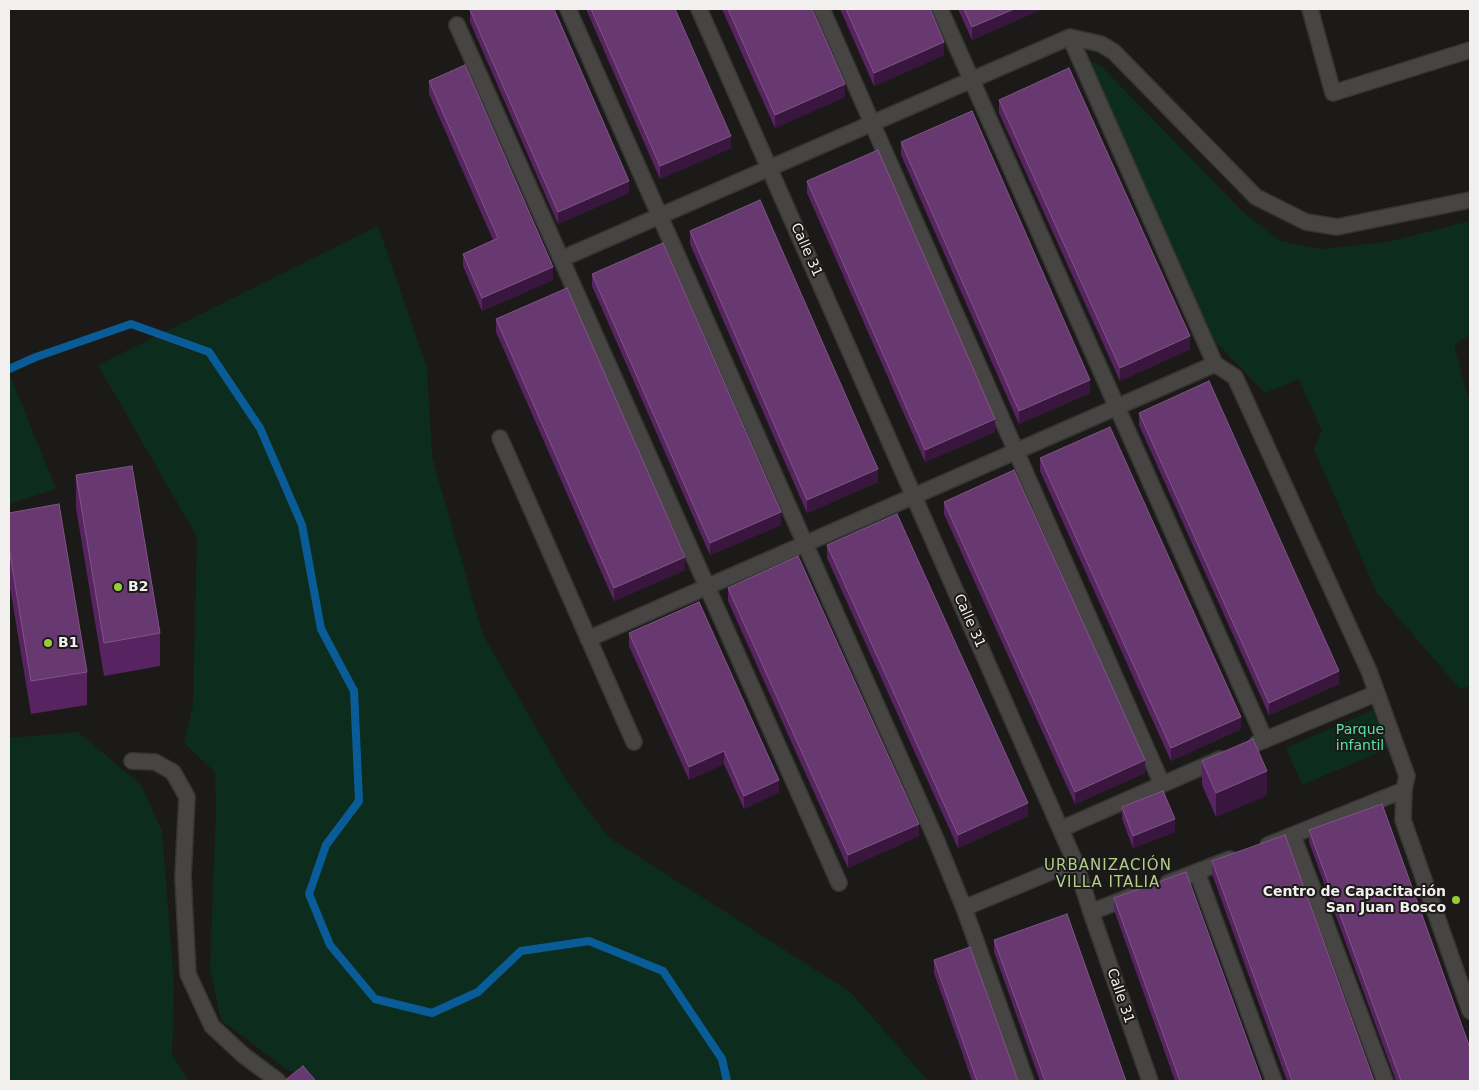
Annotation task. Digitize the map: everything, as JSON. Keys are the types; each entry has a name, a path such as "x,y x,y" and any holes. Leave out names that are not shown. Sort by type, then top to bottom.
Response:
{"street":[{"path":"568,9 935,836 964,908 1026,1081"},
{"name":"Calle 31","path":"699,9 1075,862 1150,1081"},
{"path":"822,9 1162,784"},
{"path":"940,9 1265,740"},
{"path":"1310,9 1333,93 1470,50"},
{"path":"457,25 840,883"},
{"path":"561,259 1070,37 1101,44 1114,52 1256,197 1306,222 1337,227 1470,200"},
{"path":"1070,37 1215,364 1235,377 1369,671 1407,776 1404,790 1403,820 1470,1011"},
{"path":"588,638 1215,364"},
{"path":"500,438 634,742"},
{"path":"1248,747 1377,693"},
{"path":"1061,829 1230,755"},
{"path":"132,761 156,762 173,772 187,797 183,877 188,974 212,1026 243,1055 278,1081"},
{"path":"1258,849 1404,790"},
{"path":"1293,836 1386,1081"},
{"path":"1091,912 1240,856"},
{"path":"964,908 1075,862"},
{"path":"1196,872 1274,1081"}],"green space":[{"path":"1088,60 1101,66 1244,213 1280,241 1320,249 1388,242 1470,221 1470,335 1454,345 1470,405 1470,686 1460,689 1377,593 1314,449 1322,431 1299,379 1265,393 1214,340"},
{"path":"378,226 427,368 432,457 483,635 567,782 608,837 850,992 928,1081 312,1081 286,1069 221,1020 210,968 216,808 215,772 184,743 193,705 197,537 98,365"},
{"path":"9,373 56,489 9,504"},
{"name":"Parque infantil","path":"1373,710 1389,748 1302,785 1286,748"},
{"path":"78,732 141,785 162,831 174,985 172,1055 189,1081 9,1081 9,738"}],"building":[{"path":"554,9 629,181 558,212 470,10"},
{"path":"591,9 675,9 731,136 660,166"},
{"path":"728,9 812,9 845,84 775,115"},
{"path":"846,9 930,9 944,42 874,73"},
{"path":"964,9 1014,9 972,27"},
{"path":"465,65 553,267 482,298 463,254 498,238 429,81"},
{"path":"1069,68 1190,336 1120,368 999,100"},
{"path":"972,111 1090,380 1019,411 901,142"},
{"path":"878,150 995,419 925,450 807,181"},
{"path":"760,200 878,469 807,500 690,231"},
{"path":"663,243 781,512 710,543 592,274"},
{"path":"567,288 685,557 614,588 496,319"},
{"path":"1209,381 1339,671 1269,703 1139,413"},
{"path":"1110,427 1241,717 1171,748 1040,458"},
{"name":"B2","path":"132,466 160,633 104,643 76,475"},
{"path":"1014,470 1145,760 1075,792 944,502"},
{"name":"B1","path":"59,504 87,672 31,681 9,548 9,513"},
{"path":"897,514 1028,803 958,835 827,545"},
{"path":"798,556 919,824 848,855 728,588"},
{"path":"699,602 779,780 744,796 724,751 689,767 629,633"},
{"path":"1253,739 1267,771 1216,793 1202,761"},
{"path":"1163,791 1175,819 1133,836 1122,807"},
{"path":"1382,804 1470,1048 1470,1081 1401,1081 1309,830"},
{"path":"1285,835 1374,1081 1292,1081 1212,861"},
{"path":"1186,872 1262,1081 1180,1081 1114,898"},
{"path":"1067,914 1126,1081 1045,1081 994,940"},
{"path":"970,947 1018,1081 977,1081 934,960"},
{"path":"303,1066 316,1081 284,1081"}],"waterway":[{"path":"9,369 36,357 131,324 209,352 260,428 302,525 321,629 354,691 359,801 326,845 309,894 330,945 375,999 432,1013 478,992 521,951 589,941 663,971 722,1059 727,1081"}],"place":[{"name":"B2","path":"118,587"},
{"name":"B1","path":"48,643"},
{"name":"Centro de Capacitación San Juan Bosco","path":"1456,900"}],"district":[{"name":"URBANIZACIÓN VILLA ITALIA","path":"1108,874"}]}
